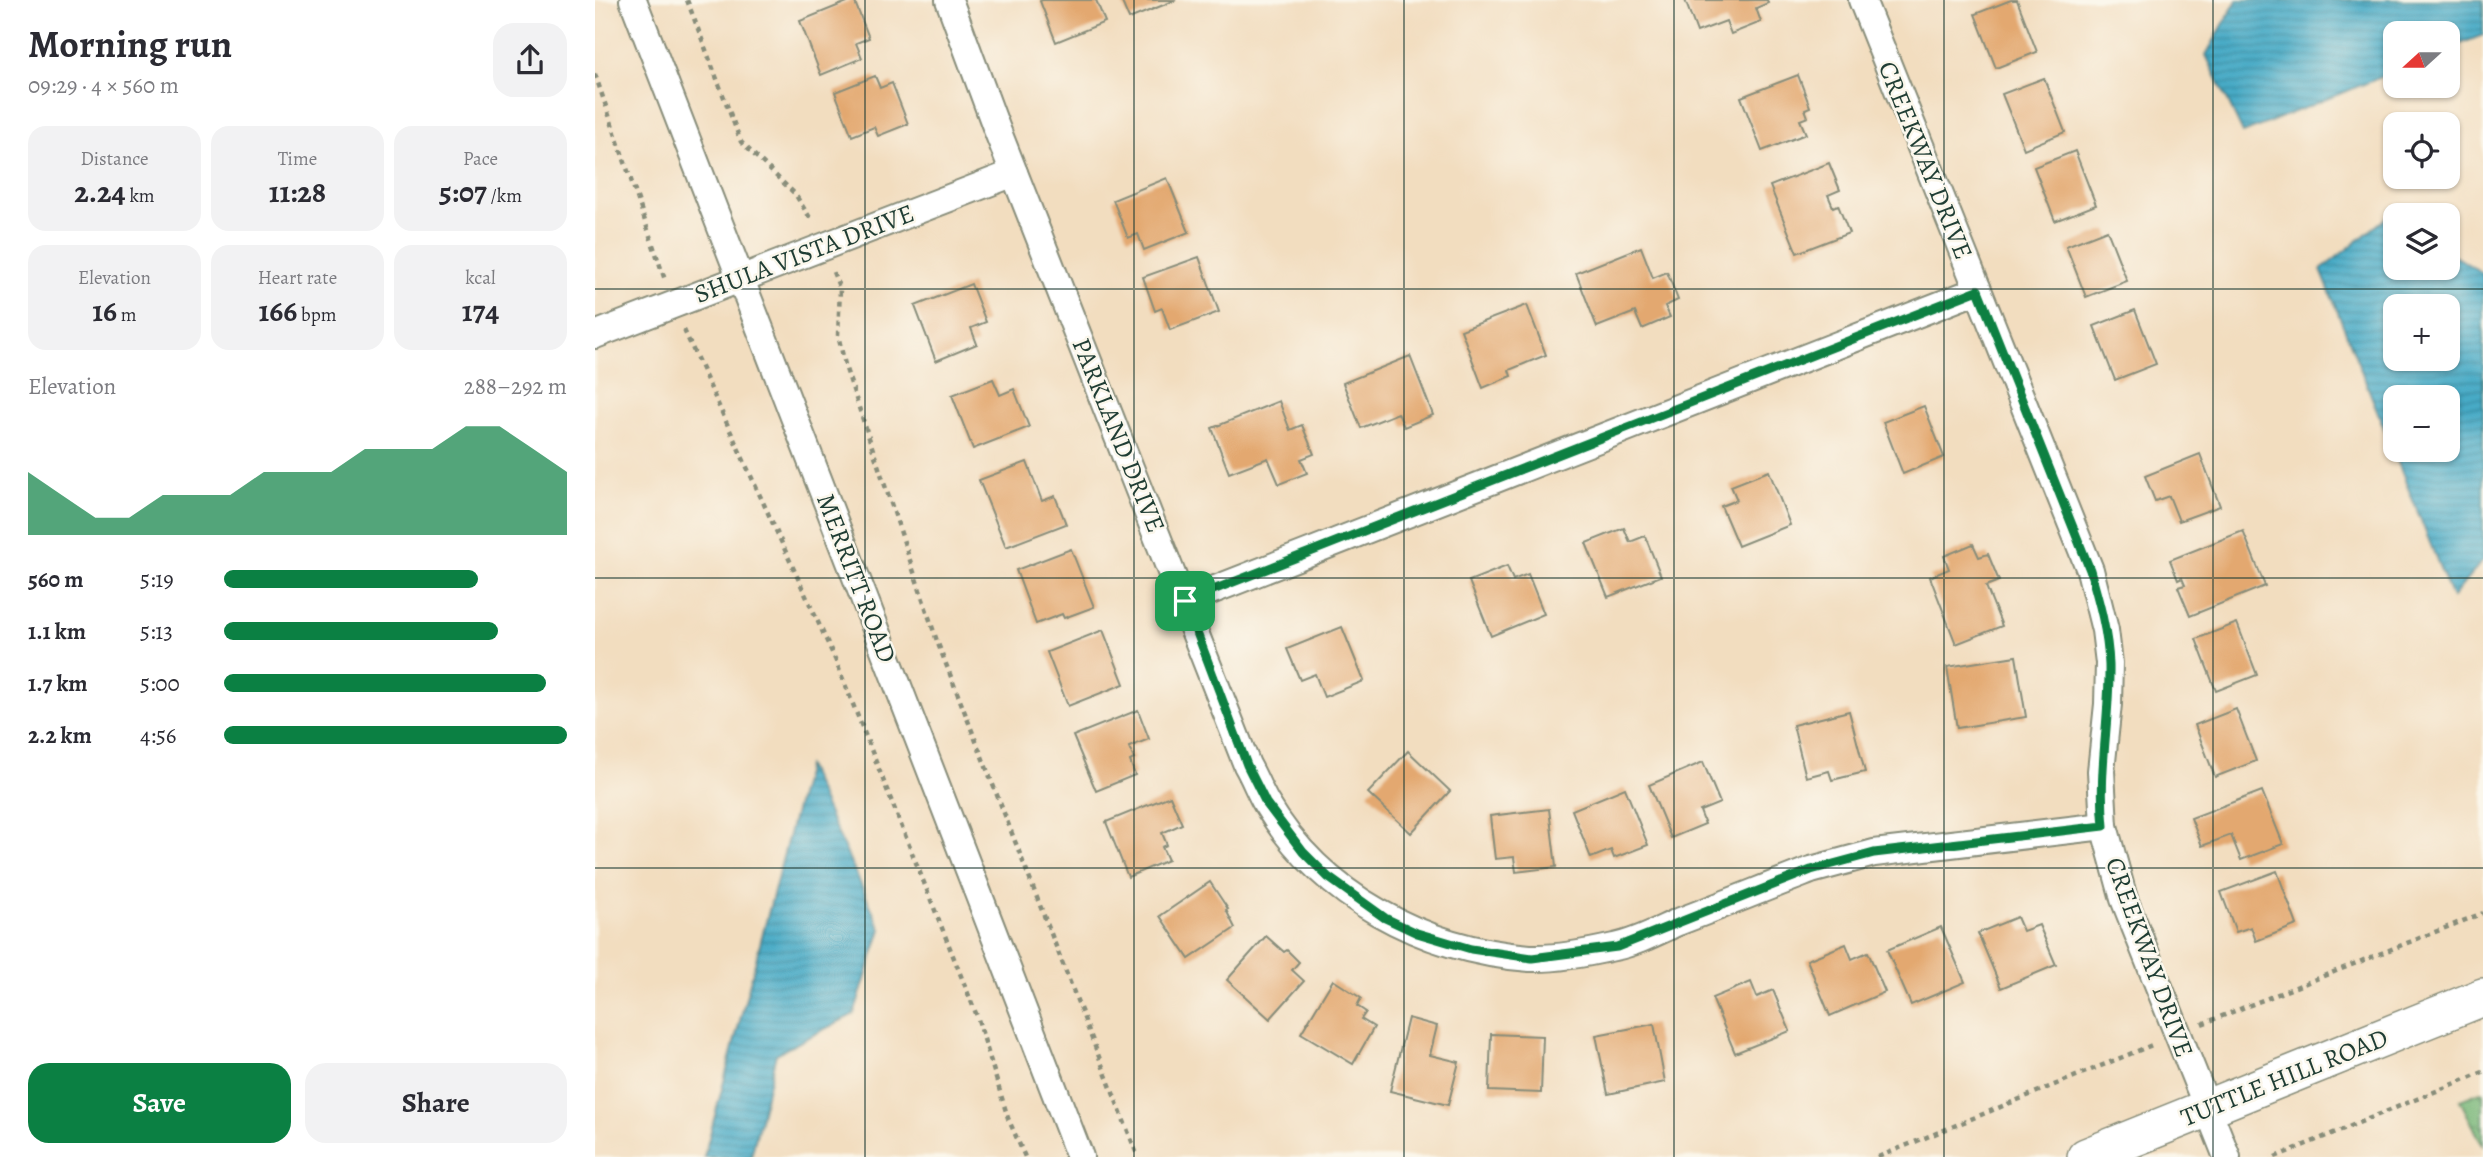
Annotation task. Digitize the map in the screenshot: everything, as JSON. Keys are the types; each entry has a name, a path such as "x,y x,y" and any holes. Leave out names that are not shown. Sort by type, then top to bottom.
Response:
{"main road":[{"name":"TUTTLE HILL ROAD","path":"2086,1157 2483,997"}],"street":[{"name":"MERRITT ROAD","path":"633,0 1080,1157"},
{"name":"PARKLAND DRIVE","path":"949,0 1014,173 1185,601 1247,765 1266,803 1303,852 1336,884 1385,918 1417,933 1471,949 1532,958 1617,947 1844,859 1874,853 2104,826"},
{"name":"CREEKWAY DRIVE","path":"1862,0 2090,570 2105,630 2109,663 2101,771 2104,826 2124,899 2227,1157"},
{"name":"SHULA VISTA DRIVE","path":"595,335 1014,173"},
{"path":"1185,601 1978,290"}],"path":[{"path":"687,0 741,142 795,194 811,217 840,289 838,335 846,369 937,641 1138,1157"},
{"path":"595,74 672,305 835,659 977,1016 1008,1118 1025,1157"},
{"path":"2275,1157 2483,1072"}],"green space":[{"path":"2483,1091 2483,1146 2460,1100"}],"water":[{"path":"2237,0 2483,0 2483,35 2461,44 2461,21 2383,21 2383,76 2243,133 2206,55"},
{"path":"2383,220 2383,280 2460,280 2460,259 2483,274 2483,560 2452,598 2398,462 2460,462 2460,385 2383,385 2383,425 2321,270"},
{"path":"807,766 881,929 854,1014 776,1054 751,1157 704,1157"}],"building":[{"path":"852,0 869,38 856,43 862,58 821,75 800,21"},
{"path":"1096,0 1105,22 1056,42 1040,1"},
{"path":"1121,0 1176,0 1129,19"},
{"path":"1685,0 1767,0 1768,3 1756,8 1761,22 1731,34 1726,21 1697,32"},
{"path":"2017,0 2037,52 1996,68 1975,14"},
{"path":"1798,75 1810,107 1805,109 1808,117 1800,120 1806,134 1762,151 1741,97"},
{"path":"875,76 880,88 892,83 908,124 878,136 874,127 852,136 835,92"},
{"path":"2044,78 2065,132 2024,149 2002,94"},
{"path":"2075,151 2096,205 2055,221 2034,167"},
{"path":"1829,163 1840,190 1828,195 1833,207 1838,205 1849,233 1797,253 1770,186"},
{"path":"1167,178 1189,232 1144,250 1138,234 1128,238 1113,200"},
{"path":"2107,230 2127,281 2086,297 2066,246"},
{"path":"1641,247 1653,278 1667,272 1678,300 1665,306 1670,317 1642,329 1635,312 1597,327 1576,273"},
{"path":"1199,257 1219,312 1170,330 1162,308 1155,311 1143,277"},
{"path":"971,284 986,322 971,328 977,344 936,361 915,306"},
{"path":"1527,305 1546,355 1509,370 1511,376 1483,388 1461,330"},
{"path":"2135,310 2156,364 2115,380 2094,326"},
{"path":"1410,356 1433,415 1404,427 1398,413 1361,428 1343,383"},
{"path":"993,379 1000,395 1014,389 1029,427 973,449 952,395"},
{"path":"1279,401 1290,430 1302,425 1314,454 1301,459 1307,473 1279,484 1268,458 1229,473 1212,428"},
{"path":"1924,406 1944,457 1903,474 1883,422"},
{"path":"2200,454 2220,506 2179,521 2169,496 2155,501 2145,476"},
{"path":"1027,462 1042,501 1055,496 1066,524 1006,547 979,480"},
{"path":"1769,471 1790,525 1738,546 1721,506 1737,500 1731,486"},
{"path":"1624,528 1630,542 1645,536 1661,576 1608,597 1586,543"},
{"path":"2243,531 2265,586 2190,616 2178,587 2185,585 2182,578 2178,580 2170,560"},
{"path":"1973,544 1979,557 1988,554 1999,581 1986,586 2002,626 1956,644 1930,577 1949,569 1944,556"},
{"path":"1071,549 1094,607 1064,618 1062,614 1036,624 1016,570"},
{"path":"1507,566 1513,580 1528,574 1544,614 1491,636 1469,581"},
{"path":"2237,623 2257,675 2216,691 2196,639"},
{"path":"1342,627 1364,681 1324,697 1315,674 1300,680 1287,649"},
{"path":"1103,630 1124,684 1068,706 1047,652"},
{"path":"2016,656 2026,717 1957,728 1947,667"},
{"path":"2236,709 2256,761 2215,777 2195,725"},
{"path":"1138,710 1149,739 1129,747 1134,759 1130,761 1135,775 1096,791 1073,736"},
{"path":"1849,711 1865,772 1832,780 1829,771 1806,777 1793,725"},
{"path":"1408,751 1450,791 1411,833 1368,793"},
{"path":"1703,762 1720,803 1700,811 1705,824 1671,838 1649,785"},
{"path":"1625,788 1648,845 1614,858 1611,850 1591,858 1572,810"},
{"path":"2262,791 2283,844 2241,860 2231,835 2202,846 2191,818"},
{"path":"1170,796 1182,824 1162,833 1167,845 1162,847 1168,860 1128,877 1106,822"},
{"path":"1549,809 1556,867 1516,872 1514,857 1495,859 1490,816"},
{"path":"2277,871 2297,925 2256,941 2251,927 2236,932 2221,892"},
{"path":"1210,882 1228,909 1226,910 1235,928 1189,959 1160,916"},
{"path":"2017,917 2023,931 2039,925 2056,965 2001,988 1978,933"},
{"path":"1941,927 1965,982 1911,1005 1887,950"},
{"path":"1266,936 1299,962 1292,970 1304,981 1270,1019 1227,980"},
{"path":"1846,944 1852,959 1868,952 1885,992 1830,1016 1807,960"},
{"path":"1333,980 1361,998 1357,1006 1366,1012 1361,1019 1374,1027 1353,1064 1301,1033"},
{"path":"1751,982 1757,997 1773,990 1790,1031 1735,1053 1712,998"},
{"path":"1408,1018 1437,1026 1430,1055 1459,1062 1448,1105 1390,1091"},
{"path":"1654,1024 1665,1082 1608,1094 1596,1035"},
{"path":"1491,1034 1543,1036 1541,1093 1489,1091"}],"route":[{"path":"1978,290 2090,570 2097,595 2109,663 2101,771 2104,826 1874,853 1844,859 1617,947 1532,958 1471,949 1417,933 1385,918 1328,877 1303,852 1266,803 1247,765 1185,601 1978,290"}]}
